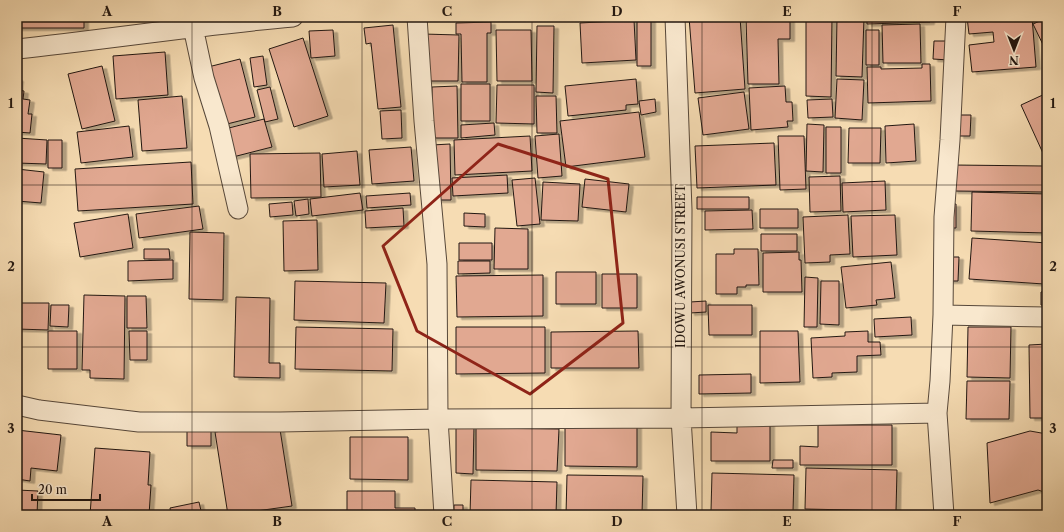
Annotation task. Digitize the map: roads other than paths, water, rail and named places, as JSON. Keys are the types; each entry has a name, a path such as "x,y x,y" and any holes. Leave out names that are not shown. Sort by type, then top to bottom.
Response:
{"street":[{"path":"17,49 69,44 193,27 293,17"},
{"path":"417,17 424,121 437,264 438,419 444,515"},
{"name":"IDOWU AWONUSI STREET","path":"675,17 682,210 681,418 687,515"},
{"path":"944,515 937,413 943,315 944,217 950,140 956,17"},
{"path":"193,27 204,78 219,126 238,209"},
{"path":"943,315 1047,316"},
{"path":"17,405 39,410 139,422 681,418 937,413"}]}
